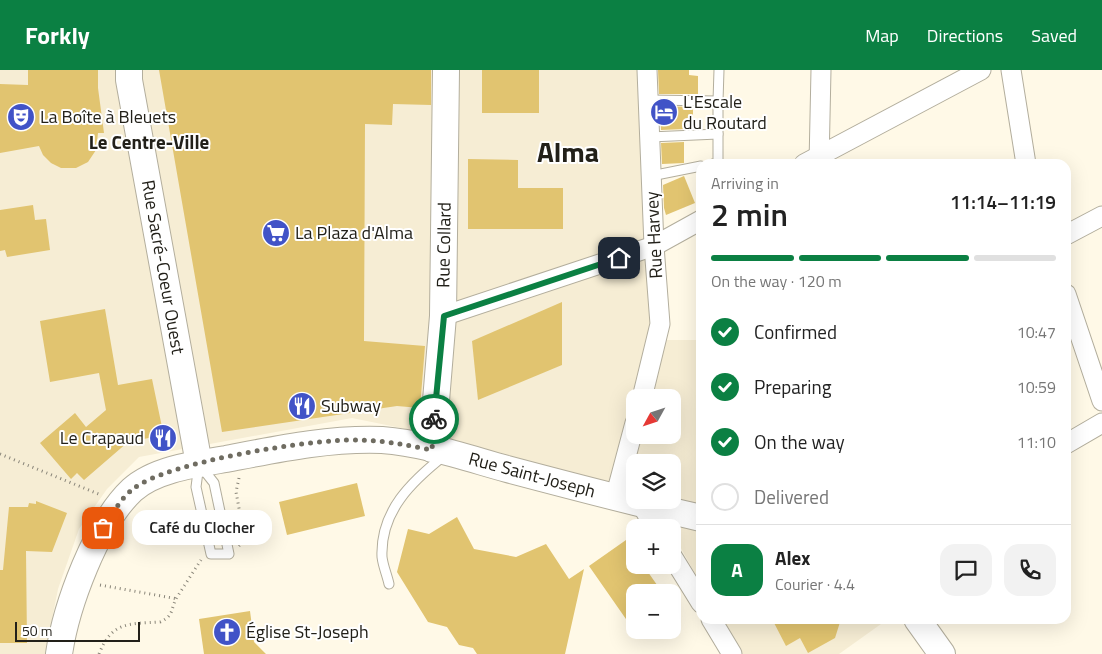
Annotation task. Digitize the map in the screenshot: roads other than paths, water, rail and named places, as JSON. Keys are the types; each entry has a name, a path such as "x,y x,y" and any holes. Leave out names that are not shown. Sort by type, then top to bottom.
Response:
{"street":[{"name":"Rue Sacré-Coeur Ouest","path":"129,70 129,80 199,464"},
{"name":"Rue Collard","path":"440,451 444,316 446,70"},
{"name":"Rue Harvey","path":"644,389 660,327 654,246 647,70"},
{"path":"814,159 821,70"},
{"path":"818,159 981,70"},
{"path":"1011,70 1025,159"},
{"path":"1071,232 1102,216"},
{"path":"444,316 654,246 696,223"},
{"path":"1071,309 1102,401"},
{"path":"1071,441 1102,423"},
{"name":"Rue Saint-Joseph","path":"58,654 62,632 80,581 103,528 120,503 133,489 154,476 199,464 311,442 385,440 440,451 626,501"},
{"path":"615,498 629,444"},
{"name":"Rue Saint-Joseph","path":"662,509 696,517"},
{"path":"681,571 696,595"},
{"path":"714,624 732,654"},
{"path":"921,624 942,654"}],"lane":[{"path":"718,159 719,70"},
{"path":"648,100 718,101"},
{"path":"650,137 718,134"},
{"path":"651,176 696,167"},
{"path":"389,584 382,558 384,539 390,517 402,494 440,451"},
{"path":"199,464 214,483 229,554 211,554 196,487 199,464"}],"place":[{"name":"L'Escale du Routard","path":"664,112"},
{"name":"La Boîte à Bleuets","path":"21,117"},
{"name":"La Plaza d'Alma","path":"276,233"},
{"name":"Subway","path":"302,406"},
{"name":"Le Crapaud","path":"163,438"},
{"name":"Café du Clocher","path":"103,528"},
{"name":"Église St-Joseph","path":"227,632"}],"district":[{"name":"Le Centre-Ville","path":"149,142"},
{"name":"Alma","path":"568,152"}]}
